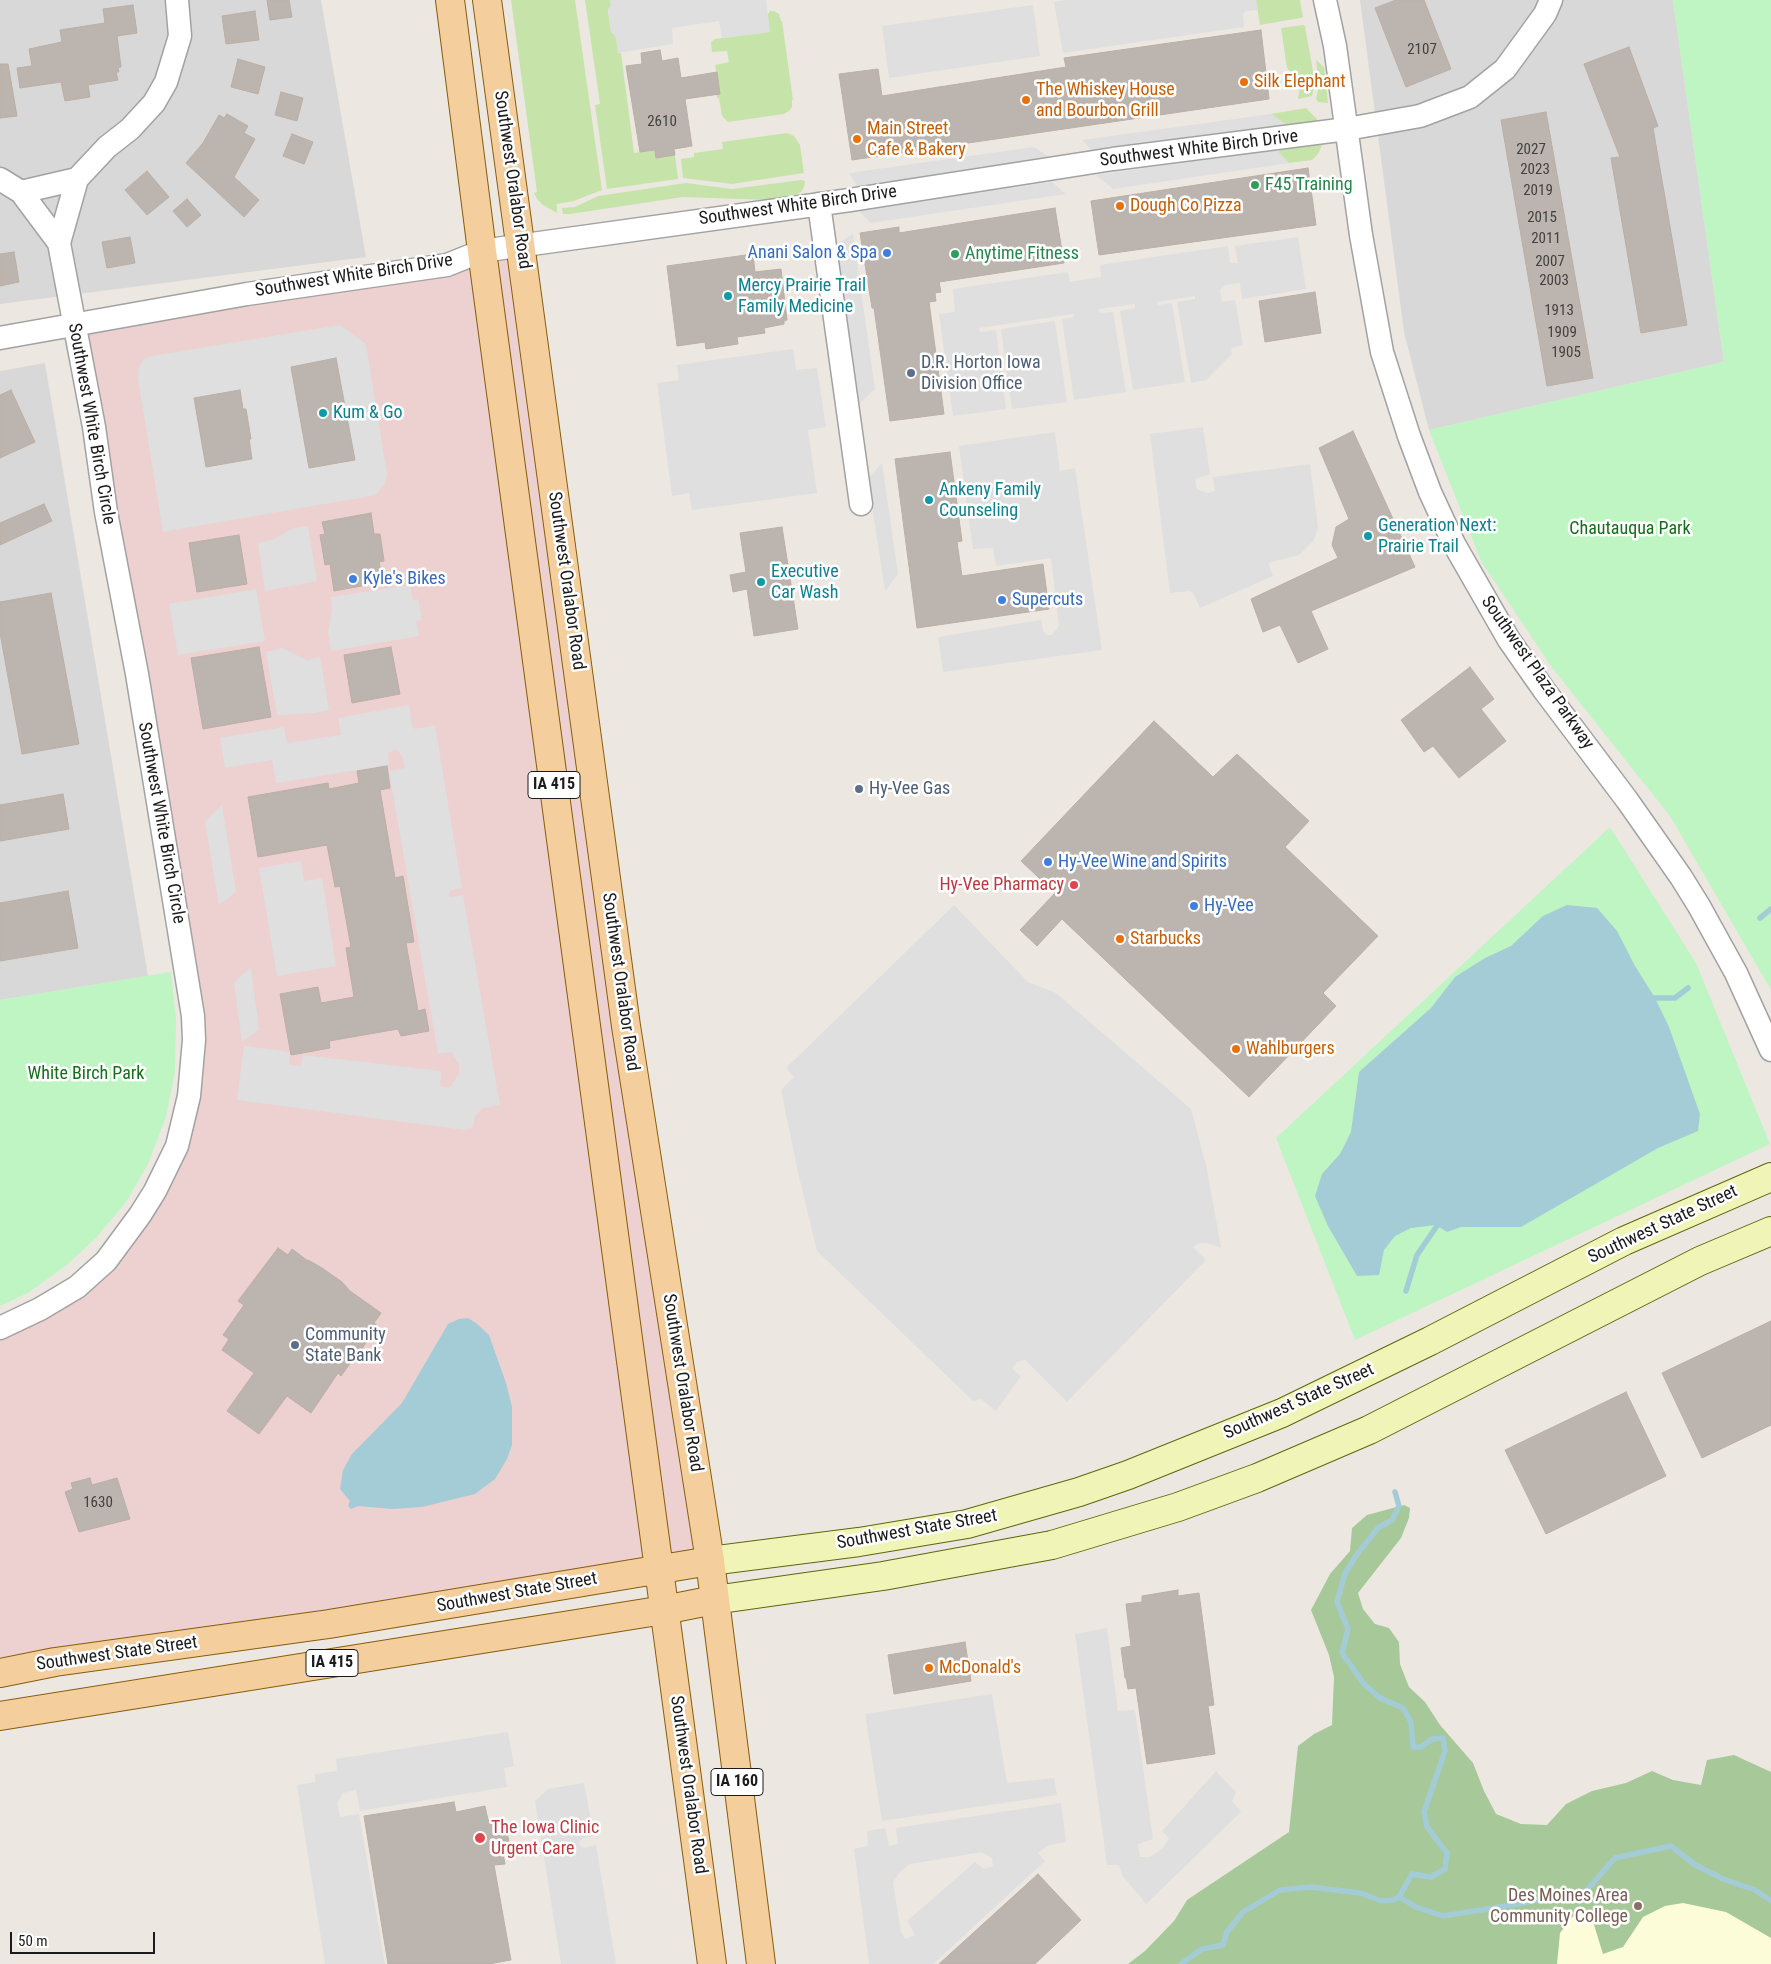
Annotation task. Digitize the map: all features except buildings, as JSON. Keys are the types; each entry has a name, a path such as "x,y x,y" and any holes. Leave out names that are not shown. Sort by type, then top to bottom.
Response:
{"main road":[{"name":"Southwest Oralabor Road","path":"450,0 712,1964"},
{"name":"Southwest Oralabor Road","path":"487,0 626,1026 710,1561 760,1964"},
{"name":"Southwest State Street","path":"0,1673 55,1662 329,1624 710,1561 859,1542 967,1524 1128,1475 1282,1413 1430,1341 1624,1241 1735,1191 1771,1177"},
{"path":"714,1600 883,1576 1052,1545 1178,1507 1257,1478 1369,1430 1700,1261 1771,1231"},
{"name":"IA 415","path":"0,1716 664,1610 714,1600"}],"street":[{"path":"0,179 21,192 77,179 107,147 130,129 154,103 166,82 180,36 177,0"},
{"name":"Southwest Plaza Parkway","path":"1325,0 1335,46 1361,235 1382,352 1409,436 1430,492 1480,591 1510,640 1681,876 1736,973 1771,1050"},
{"name":"Southwest White Birch Drive","path":"0,338 247,294 447,265 482,251 520,245 819,204 1113,159 1347,129 1420,116 1470,97 1505,69 1545,14 1551,0"},
{"name":"Southwest White Birch Circle","path":"58,244 77,179"},
{"name":"Southwest White Birch Circle","path":"0,1328 40,1309 77,1287 106,1261 140,1215 155,1191 177,1146 189,1096 194,1040 193,1016 137,674 106,512 92,418 58,244 21,192"},
{"path":"819,204 861,504"}],"shaded area":[{"path":"0,0 321,0 366,257 0,304"},
{"path":"610,0 766,0 770,32 722,38 719,21 672,28 673,44 618,53 616,37 611,32 608,9 611,6"},
{"path":"1067,0 1256,0 1258,10 1246,11 1243,14 1244,27 1063,53 1054,2"},
{"path":"1360,0 1673,0 1724,362 1429,430 1404,332"},
{"path":"1033,5 1040,56 889,78 882,26"},
{"path":"1271,114 1288,126 1095,154 1082,140"},
{"path":"1034,147 1052,159 857,186 849,173"},
{"path":"1276,150 1289,163 1113,189 1096,175"},
{"path":"1052,182 1066,194 871,223 858,210"},
{"path":"853,234 875,389 858,405 837,244"},
{"path":"1298,237 1306,289 1242,299 1240,283 1225,285 1220,290 1222,302 1235,300 1243,345 1231,348 1232,354 1206,380 1191,383 1177,302 1195,299 1195,296 1157,302 1158,305 1172,303 1185,382 1133,390 1120,311 1135,308 1135,304 1106,308 1099,309 1100,313 1113,312 1126,392 1074,400 1062,319 1074,317 1074,314 979,328 980,332 996,330 1006,409 953,416 939,314 955,312 953,289 1068,272 1070,282 1101,277 1100,265 1228,246 1230,263 1238,263 1235,246"},
{"path":"520,245 710,1561 0,1673 0,1328 77,1287 155,1191 192,1066 75,325"},
{"path":"1055,321 1067,402 1012,409 1001,329"},
{"path":"340,325 366,344 387,474 385,483 376,495 163,532 138,378 139,366 143,360 152,356"},
{"path":"793,349 796,370 817,368 826,427 808,430 817,493 692,510 689,493 672,496 657,383 679,380 677,365"},
{"path":"45,363 148,976 0,1000 0,371"},
{"path":"1203,427 1210,474 1195,479 1197,489 1207,493 1215,491 1213,477 1310,464 1318,528 1314,540 1299,555 1268,563 1273,576 1200,608 1193,593 1189,591 1170,593 1150,434"},
{"path":"1055,432 1060,471 1075,468 1102,650 943,672 938,637 1041,620 1043,631 1047,635 1052,635 1059,626 1051,558 996,566 993,548 973,549 959,446"},
{"path":"882,463 898,574 885,591 868,479"},
{"path":"308,526 317,581 265,591 258,543 272,540 294,528"},
{"path":"410,585 413,600 418,599 422,620 416,621 419,636 331,651 328,632 332,611 331,597"},
{"path":"256,589 265,641 178,655 169,604"},
{"path":"282,648 307,660 320,657 329,710 315,713 277,715 266,652"},
{"path":"409,705 412,727 415,729 435,725 462,888 451,890 449,896 463,895 500,1105 483,1108 475,1116 473,1127 465,1130 237,1100 244,1046 290,1052 289,1065 301,1066 303,1055 441,1071 440,1085 444,1087 450,1087 459,1074 459,1064 451,1052 438,1054 389,771 405,768 399,751 396,749 388,753 389,765 276,783 272,760 225,768 220,738 284,727 287,743 341,735 338,718"},
{"path":"222,805 236,892 219,905 205,821"},
{"path":"301,861 304,881 322,878 336,966 277,976 259,868"},
{"path":"954,905 1028,982 1056,993 1191,1109 1207,1169 1221,1248 1207,1243 1200,1243 1193,1247 1206,1260 1067,1402 1025,1360 1017,1362 1012,1369 1021,1376 996,1411 981,1399 973,1401 817,1251 799,1177 781,1090 794,1077 786,1068"},
{"path":"251,967 259,1030 242,1042 234,982"},
{"path":"1404,1505 1410,1508 1409,1518 1401,1538 1358,1593 1363,1609 1375,1624 1389,1628 1399,1642 1400,1664 1409,1687 1425,1702 1440,1725 1473,1763 1496,1814 1521,1824 1547,1825 1566,1804 1592,1791 1626,1783 1652,1771 1673,1780 1701,1785 1707,1760 1734,1755 1771,1772 1771,1938 1726,1912 1683,1903 1665,1906 1643,1917 1623,1947 1603,1954 1590,1912 1572,1917 1560,1933 1557,1964 1128,1964 1145,1951 1174,1921 1187,1900 1289,1832 1298,1746 1314,1734 1332,1725 1334,1677 1329,1655 1311,1610 1330,1574 1350,1551 1352,1528 1367,1515"},
{"path":"1107,1628 1118,1711 1135,1710 1153,1839 1138,1844 1140,1857 1150,1857 1163,1848 1169,1838 1162,1831 1216,1771 1236,1792 1232,1801 1241,1812 1146,1904 1122,1875 1119,1865 1107,1865 1075,1634"},
{"path":"992,1694 1007,1783 1054,1778 1057,1795 882,1821 865,1714"},
{"path":"508,1732 514,1766 504,1768 507,1787 360,1811 356,1790 343,1793 337,1803 340,1817 359,1814 385,1964 325,1964 297,1785 315,1782 315,1774 337,1771 336,1759"},
{"path":"584,1783 594,1836 583,1838 579,1842 583,1848 596,1845 616,1964 561,1964 535,1801 548,1789"},
{"path":"1061,1803 1066,1842 1049,1845 1038,1853 1045,1861 933,1964 869,1964 854,1849 868,1846 867,1831 885,1828 889,1846 898,1844 896,1828","holes":["981,1852 992,1858 993,1866 984,1869 975,1862 907,1921 915,1935 905,1939 901,1932 893,1882 900,1872 910,1864"]},
{"name":"Des Moines Area Community College","path":"1771,1901 1771,1964 1181,1964 1512,1905"}],"green space":[{"path":"511,0 575,0 602,190 574,201 557,204 557,213 543,205 534,193 537,192"},
{"path":"585,0 610,0 611,6 608,10 611,32 615,34 619,53 621,53 634,153 655,150 657,158 675,155 678,179 607,189 595,105 600,104"},
{"path":"1256,0 1300,0 1303,17 1260,25"},
{"name":"Chautauqua Park","path":"1673,0 1771,0 1771,990 1670,816 1553,669 1481,561 1429,430 1724,362"},
{"path":"770,11 779,14 782,21 793,100 792,107 784,114 728,122 722,116 719,98 717,98 717,94 720,93 715,65 729,62 727,51 712,52 711,42 715,39 769,32 768,14"},
{"path":"1305,26 1315,83 1312,96 1298,99 1300,86 1296,77 1287,68 1281,28"},
{"path":"1316,60 1324,67 1328,103 1318,102 1316,99 1319,85"},
{"path":"1306,108 1317,119 1316,121 1288,126 1271,114"},
{"path":"787,133 794,136 800,145 804,173 732,184 683,178 681,159 694,157 694,153 723,149 722,142"},
{"path":"1317,144 1322,145 1318,154 1312,160 1289,163 1278,152 1281,150"},
{"path":"805,181 801,192 790,197 769,200 683,197 570,214 563,214 562,208 575,207 598,196 686,183 732,189"},
{"path":"1610,827 1696,963 1770,1144 1355,1340 1276,1138"},
{"name":"White Birch Park","path":"171,972 176,1020 175,1071 166,1117 148,1164 126,1202 96,1238 68,1264 28,1293 0,1306 0,1000"}],"water":[{"path":"1567,905 1597,908 1617,931 1635,966 1655,998 1669,1027 1700,1114 1698,1131 1658,1148 1521,1227 1461,1227 1447,1232 1436,1225 1411,1228 1395,1236 1384,1250 1379,1275 1357,1276 1328,1226 1315,1196 1322,1174 1340,1154 1351,1132 1359,1072 1431,1008 1455,977 1485,958 1511,946 1543,916"},
{"path":"468,1318 489,1335 506,1383 512,1407 512,1445 507,1459 495,1479 475,1494 422,1507 392,1509 358,1506 351,1509 348,1506 350,1501 340,1489 343,1470 352,1454 402,1403 448,1324 459,1319"}],"waterway":[{"path":"1760,918 1771,909"},
{"path":"1649,998 1675,998 1688,988"},
{"path":"1406,1291 1417,1255 1441,1220"},
{"path":"1181,1964 1202,1949 1223,1945 1227,1932 1243,1912 1280,1890 1311,1887 1360,1893 1382,1901 1393,1900 1399,1897 1412,1874 1431,1877 1445,1869 1447,1853 1427,1827 1424,1812 1445,1751 1443,1738 1432,1739 1421,1747 1413,1747 1411,1722 1403,1708 1380,1698 1364,1684 1342,1653 1348,1629 1337,1602 1345,1573 1378,1528 1392,1520 1399,1506 1395,1492"},
{"path":"1399,1897 1416,1907 1443,1916 1512,1905 1586,1891 1615,1858 1671,1846 1695,1865 1723,1879 1755,1890 1771,1901"}],"place":[{"name":"Silk Elephant","path":"1244,82"},
{"name":"The Whiskey House and Bourbon Grill","path":"1026,100"},
{"name":"Main Street Cafe & Bakery","path":"857,139"},
{"name":"F45 Training","path":"1255,185"},
{"name":"Dough Co Pizza","path":"1120,206"},
{"name":"Anani Salon & Spa","path":"887,253"},
{"name":"Anytime Fitness","path":"955,254"},
{"name":"Mercy Prairie Trail Family Medicine","path":"728,296"},
{"name":"D.R. Horton Iowa Division Office","path":"911,373"},
{"name":"Kum & Go","path":"323,413"},
{"name":"Ankeny Family Counseling","path":"929,500"},
{"name":"Generation Next: Prairie Trail","path":"1368,536"},
{"name":"Kyle's Bikes","path":"353,579"},
{"name":"Executive Car Wash","path":"761,582"},
{"name":"Supercuts","path":"1002,600"},
{"name":"Hy-Vee Gas","path":"859,789"},
{"name":"Hy-Vee Wine and Spirits","path":"1048,862"},
{"name":"Hy-Vee Pharmacy","path":"1074,885"},
{"name":"Hy-Vee","path":"1194,906"},
{"name":"Starbucks","path":"1120,939"},
{"name":"Wahlburgers","path":"1236,1049"},
{"name":"Community State Bank","path":"295,1345"},
{"name":"McDonald's","path":"929,1668"},
{"name":"The Iowa Clinic Urgent Care","path":"480,1838"},
{"name":"Des Moines Area Community College","path":"1638,1906"}]}
